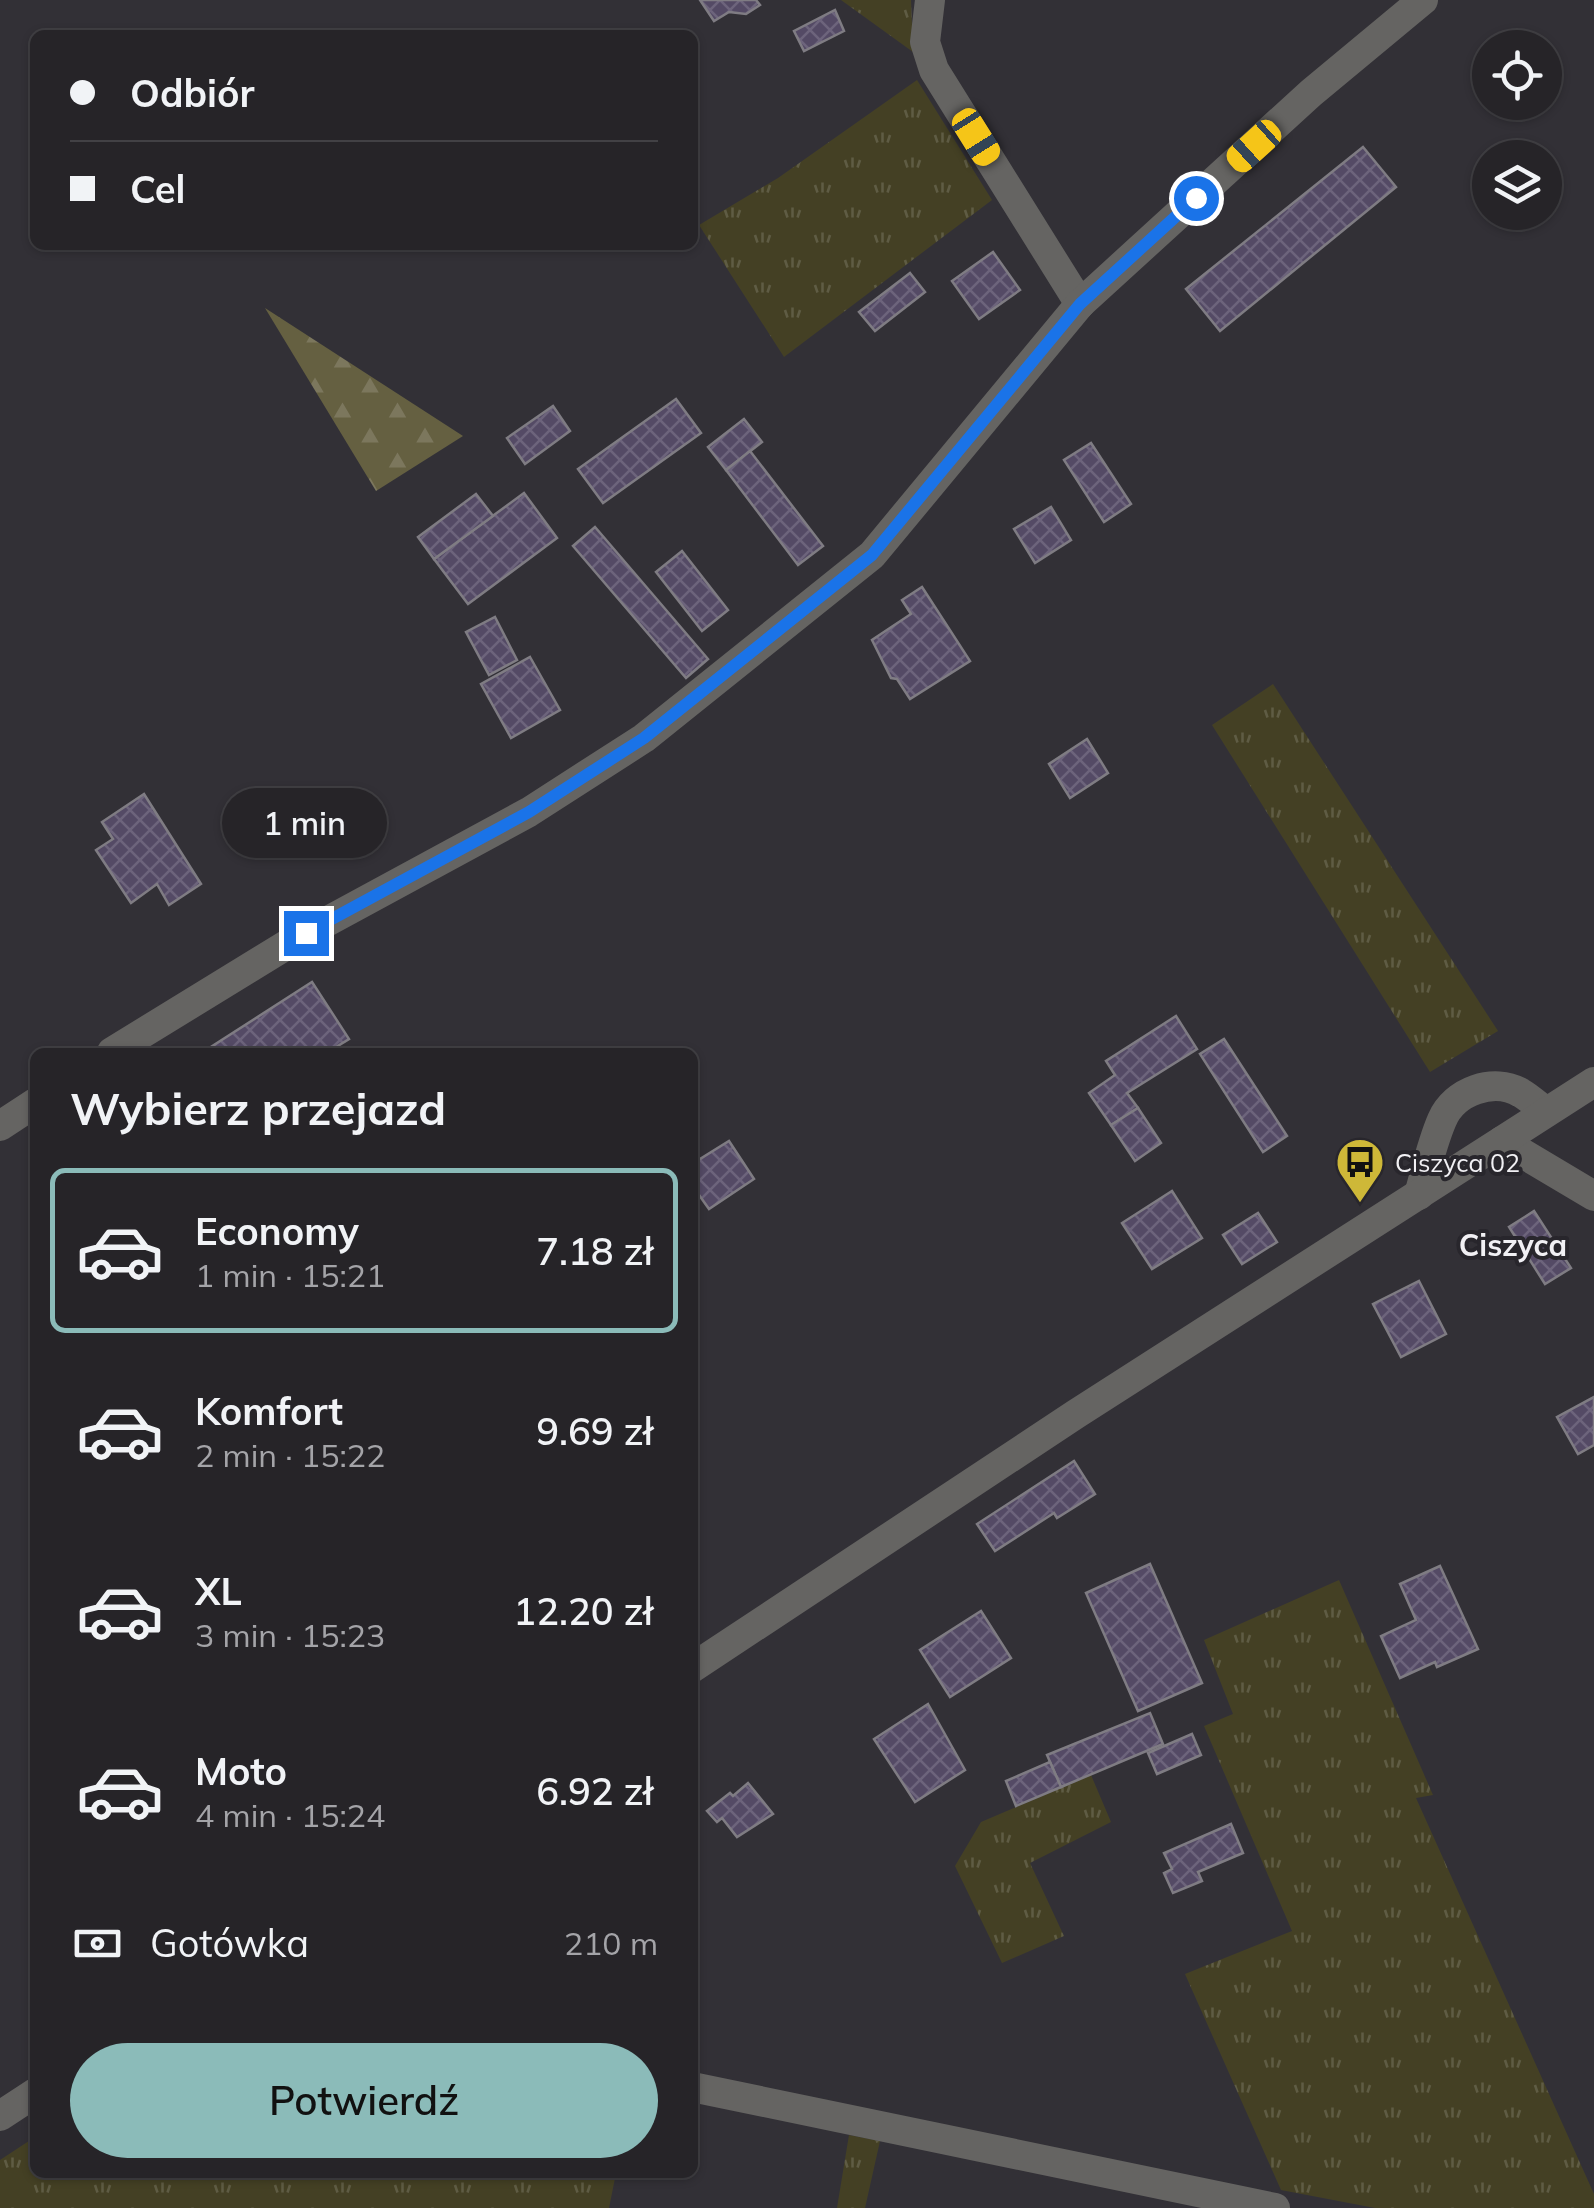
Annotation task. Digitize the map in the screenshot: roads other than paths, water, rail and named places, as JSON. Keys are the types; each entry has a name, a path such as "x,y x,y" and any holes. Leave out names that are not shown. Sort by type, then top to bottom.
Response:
{"street":[{"path":"930,0 925,42 934,70 1080,304"},
{"path":"119,1048 306,933 529,812 644,738 872,555 1080,304 1311,92 1423,0"},
{"path":"698,1664 1076,1414 1594,1082"},
{"path":"1419,1194 1443,1117 1455,1100 1476,1089 1502,1086 1520,1091 1546,1112"},
{"path":"0,1126 30,1106"},
{"path":"1502,1141 1594,1196"},
{"path":"698,2089 1276,2208"},
{"path":"0,2116 30,2096"}],"place":[{"name":"Ciszyca 02","path":"1360,1204"}],"district":[{"name":"Ciszyca","path":"1513,1245"}]}
